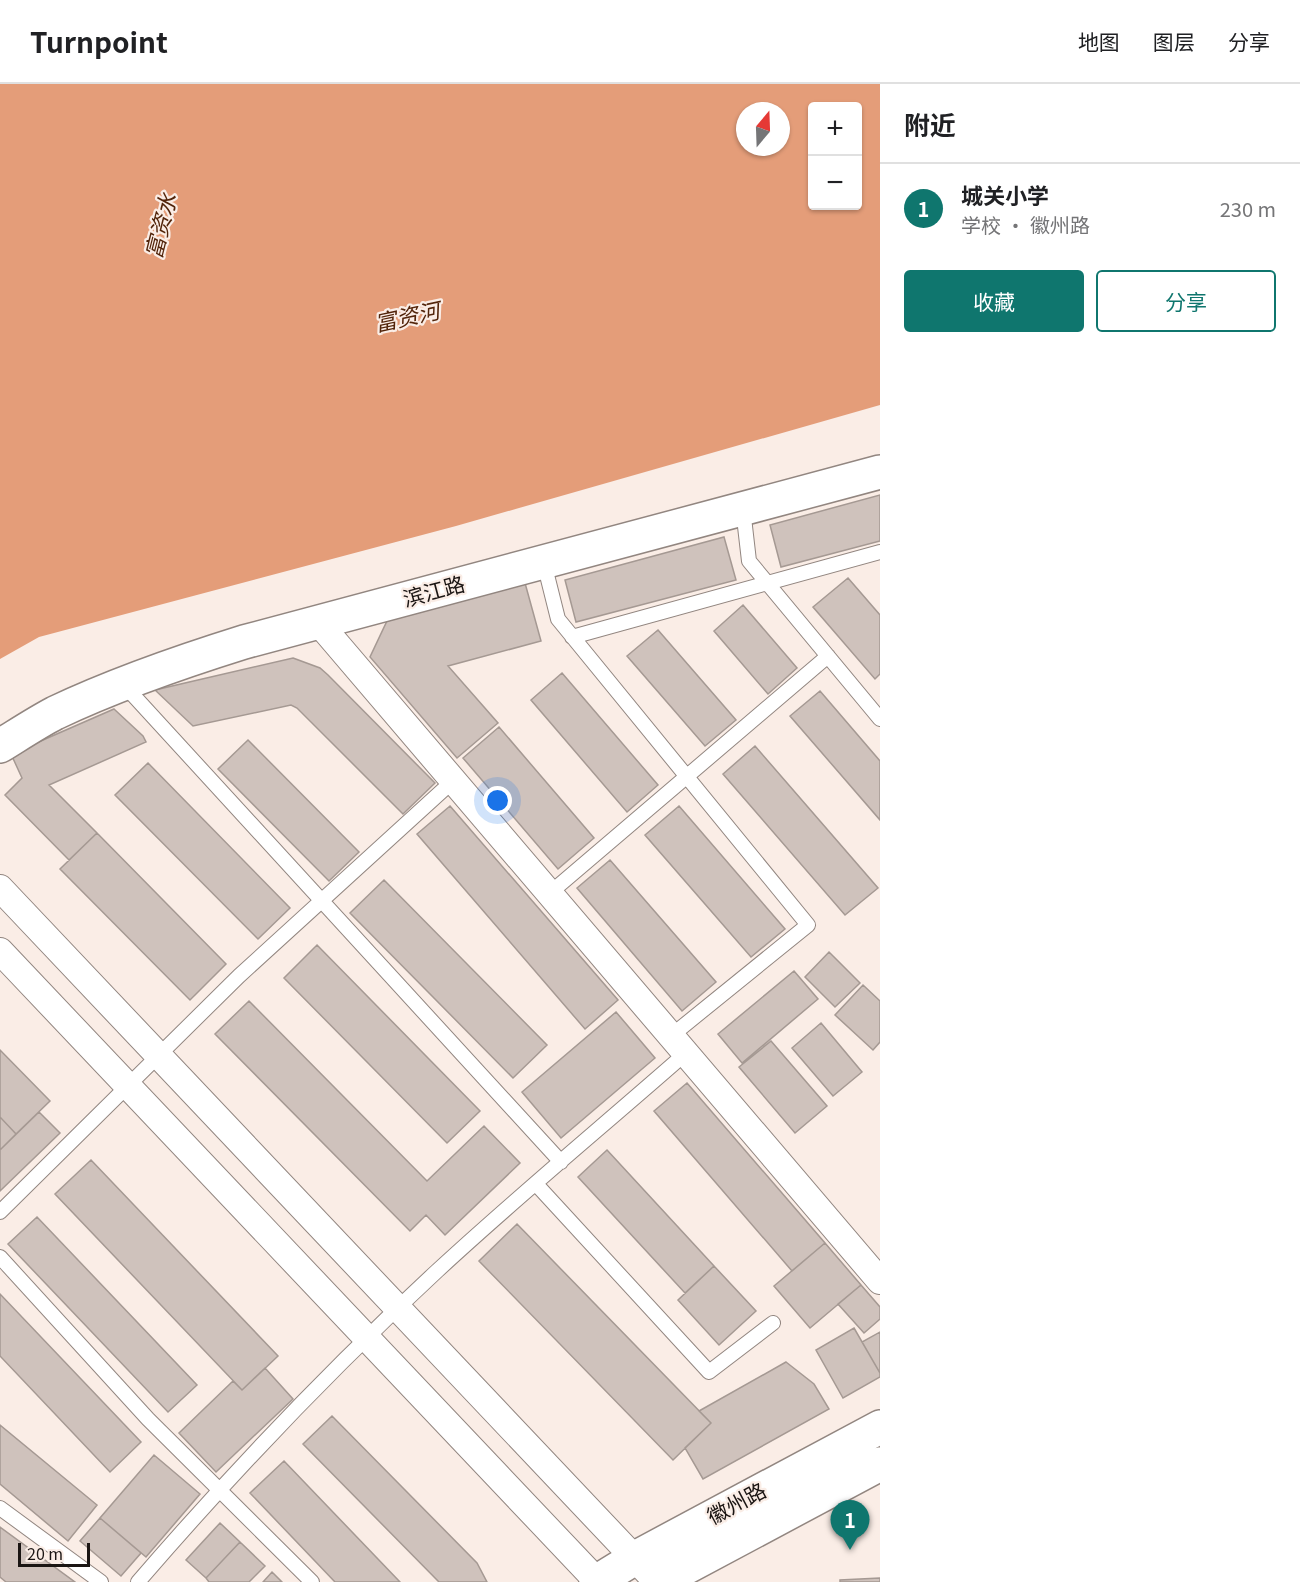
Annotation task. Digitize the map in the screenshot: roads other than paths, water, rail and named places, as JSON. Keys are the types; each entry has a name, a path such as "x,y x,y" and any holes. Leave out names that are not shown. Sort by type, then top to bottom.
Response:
{"street":[{"name":"滨江路","path":"0,746 54,714 123,684 222,649 880,472"},
{"path":"318,622 880,1281"},
{"path":"0,888 658,1582"},
{"path":"0,951 597,1582"},
{"name":"徽州路","path":"597,1582 635,1558 880,1427"},
{"name":"徽州路","path":"658,1582 880,1464"}],"lane":[{"path":"743,509 749,561 880,719"},
{"path":"572,637 880,552"},
{"path":"138,1582 219,1490 306,1398 367,1338 447,1262 561,1162 679,1044 808,925 558,619 544,563"},
{"path":"550,893 828,656"},
{"path":"123,684 561,1162"},
{"path":"0,1212 239,976 454,780"},
{"path":"536,1184 709,1372 773,1323"},
{"path":"0,1257 148,1419 312,1582"},
{"path":"0,1508 101,1582"}],"water":[{"path":"0,84 880,84 880,405 456,526 39,637 0,659"}],"place":[{"name":"城关小学","path":"850,1550"}],"water label":[{"name":"富资水","path":"161,226"},
{"name":"富资河","path":"407,317"}]}
